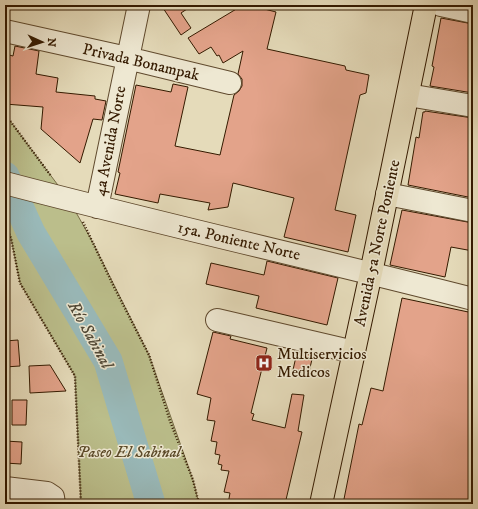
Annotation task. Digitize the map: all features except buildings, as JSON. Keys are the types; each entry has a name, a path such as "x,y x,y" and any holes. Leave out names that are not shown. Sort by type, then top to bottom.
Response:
{"main road":[{"name":"Avenida 5a Norte Poniente","path":"321,504 371,273 426,5"}],"street":[{"name":"4a Avenida Norte","path":"79,202 127,58 139,5"},
{"path":"441,5 473,12"},
{"name":"Privada Bonampak","path":"5,30 127,58 230,84"},
{"path":"408,95 473,106"},
{"name":"15a. Poniente Norte","path":"5,183 473,299"},
{"path":"387,194 473,211"},
{"path":"217,320 354,352"},
{"path":"5,488 47,493 53,500"}],"path":[{"path":"5,114 52,176"},
{"path":"79,202 84,224 149,356 170,421 193,480 199,504"},
{"path":"5,226 11,238 20,283 75,376 81,504"}],"green space":[{"name":"Paseo El Sabinal","path":"5,114 69,200 91,239 149,355 193,480 199,504 81,504 75,376 20,283 11,238 5,226"}],"waterway":[{"name":"Río Sabinal","path":"5,176 31,233 108,361 151,504"}],"place":[{"name":"Multiservicios Medicos","path":"264,363"}]}
